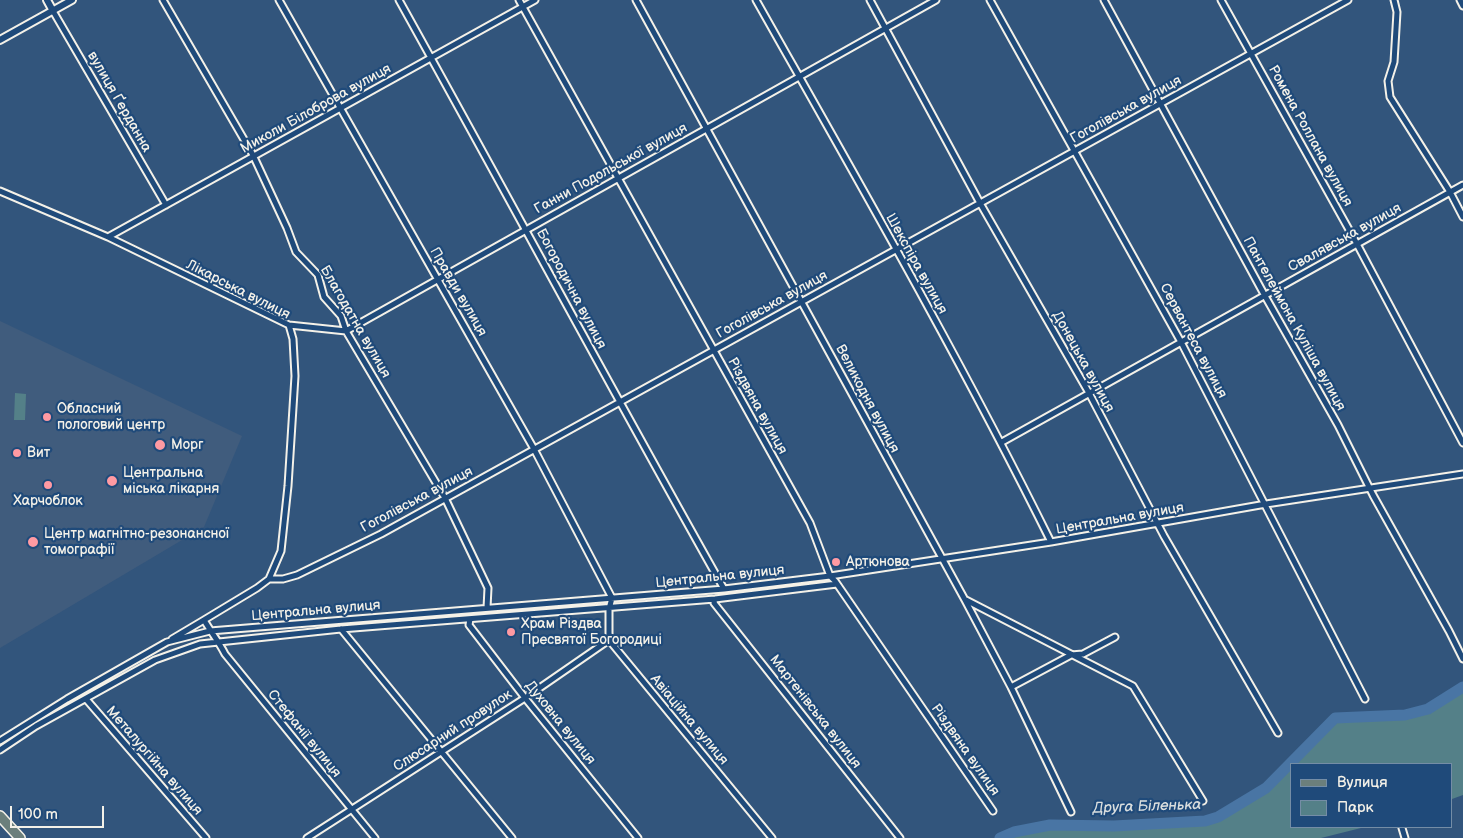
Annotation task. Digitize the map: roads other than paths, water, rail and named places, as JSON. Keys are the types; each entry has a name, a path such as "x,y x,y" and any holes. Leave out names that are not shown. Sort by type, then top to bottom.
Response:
{"main road":[{"path":"0,816 20,838"}],"street":[{"path":"47,0 53,11"},
{"path":"0,40 72,0"},
{"name":"Благодатна вулиця","path":"163,0 253,157 287,228 296,252 318,275 324,297 341,316 346,331 445,498 488,588 487,608"},
{"name":"Правди вулиця","path":"279,0 534,449 612,598"},
{"name":"Богородична вулиця","path":"399,0 527,230 619,402 724,589"},
{"name":"Різдвяна вулиця","path":"519,0 810,523 830,576 993,810"},
{"name":"Миколи Білоброва вулиця","path":"108,237 535,0"},
{"name":"Великодня вулиця","path":"636,0 965,600 1011,687 1071,812"},
{"name":"Шекспіра вулиця","path":"756,0 1002,442 1051,542"},
{"name":"Донецька вулиця","path":"870,0 980,203 1089,393 1158,524 1278,733"},
{"name":"Ганни Подольської вулиця","path":"346,331 936,0"},
{"name":"Сервантеса вулиця","path":"990,0 1181,342 1365,699"},
{"name":"Пантелеймона Куліша вулиця","path":"1104,0 1162,103 1265,296 1338,425 1369,488 1463,659"},
{"name":"Ромена Роллана вулиця","path":"1220,0 1357,244 1463,443"},
{"name":"Гоголівська вулиця","path":"167,642 269,579 283,579 297,575 381,534 1347,0"},
{"path":"1394,0 1397,12 1394,62 1388,81 1390,97 1450,192 1463,217"},
{"path":"1460,0 1463,6"},
{"name":"вулиця Ґерданна","path":"53,11 166,205"},
{"name":"Свалявська вулиця","path":"1002,442 1463,185"},
{"name":"Лікарська вулиця","path":"0,191 108,237 289,325 293,339 295,376 288,486 281,551 269,579"},
{"path":"289,325 346,331"},
{"name":"Центральна вулиця","path":"0,741 67,698 167,642 210,631 724,589 830,576 1051,542 1266,504 1463,474"},
{"name":"Центральна вулиця","path":"0,750 36,726 155,660 200,644 342,628 609,609 715,599 837,584"},
{"path":"608,640 609,609 612,598"},
{"name":"Мартенівська вулиця","path":"715,599 714,603 900,838"},
{"path":"965,600 1071,656 1133,686 1202,801"},
{"name":"Духовна вулиця","path":"470,619 469,624 525,698 638,838"},
{"path":"204,620 210,631"},
{"path":"342,628 512,838"},
{"name":"Стефанії вулиця","path":"210,631 220,642 225,654 375,838"},
{"path":"1011,687 1071,656 1083,654 1115,637"},
{"name":"Слюсарний провулок","path":"307,838 525,698 608,640"},
{"name":"Авіаційна вулиця","path":"608,640 772,838"},
{"name":"Металургійна вулиця","path":"86,698 206,838"},
{"path":"1402,828 1405,838"}],"waterway":[{"name":"Друга Біленька","path":"1291,763 1335,718 1405,715 1428,709 1463,687"},
{"name":"Друга Біленька","path":"1000,838 1014,832 1050,825 1114,826 1205,821 1218,817 1266,788 1290,764"}],"place":[{"name":"Обласний пологовий центр","path":"47,417"},
{"name":"Морг","path":"160,445"},
{"name":"Вит","path":"17,453"},
{"name":"Центральна міська лікарня","path":"112,481"},
{"name":"Харчоблок","path":"48,485"},
{"name":"Центр магнітно-резонансної томографії","path":"33,542"},
{"name":"Артюнова","path":"836,562"},
{"name":"Храм Різдва Пресвятої Богородиці","path":"511,632"}]}
